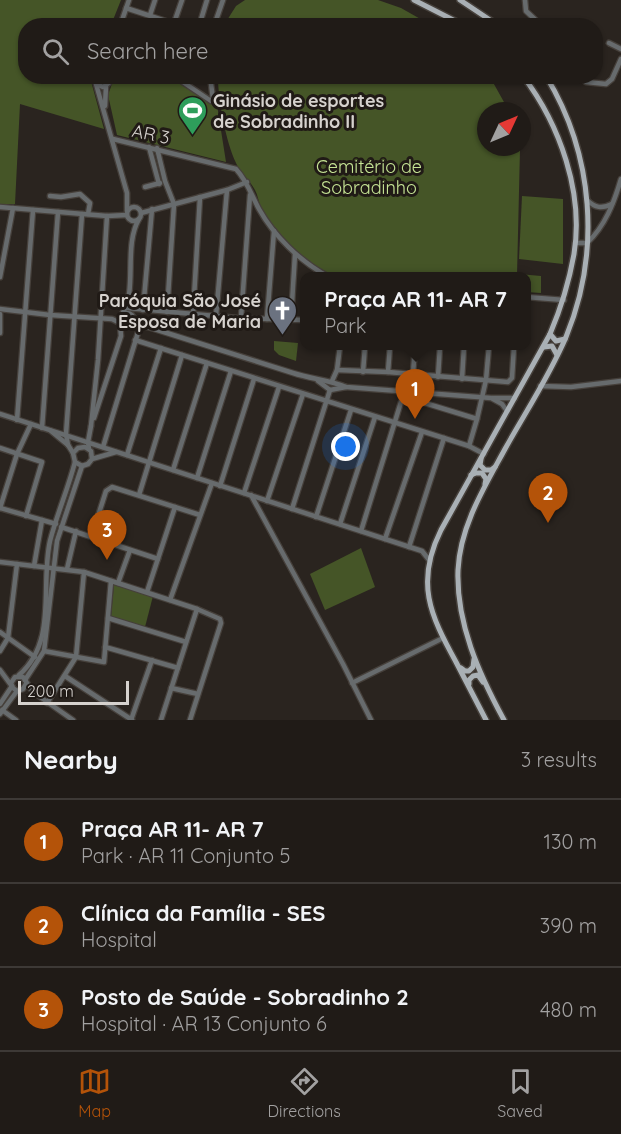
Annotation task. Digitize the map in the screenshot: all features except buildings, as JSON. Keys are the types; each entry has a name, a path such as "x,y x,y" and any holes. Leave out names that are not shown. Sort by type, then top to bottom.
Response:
{"main road":[{"path":"414,0 449,18"},
{"path":"460,0 488,18"},
{"path":"486,720 443,638 430,607 428,594 430,561 433,547 550,334 564,300 575,243 571,182 562,146 547,111 529,84"},
{"path":"530,84 532,88"},
{"path":"494,702 466,632 459,599 458,568 463,540 485,485 566,338 579,301 583,281 587,200 585,175 564,107 551,84"},
{"path":"550,334 555,341 566,338"},
{"path":"543,347 552,346 557,355"},
{"path":"483,456 480,465 485,470 491,470 495,466"},
{"path":"471,476 482,473 486,479 485,485"},
{"path":"457,665 469,671 473,667 474,654"},
{"path":"469,688 469,680 478,675 504,720"}],"street":[{"path":"123,18 129,0"},
{"path":"150,15 155,0"},
{"path":"176,18 182,0"},
{"path":"201,18 207,0"},
{"path":"217,18 223,0"},
{"path":"525,0 526,11 533,18"},
{"path":"126,8 158,18"},
{"path":"609,43 621,49"},
{"path":"603,84 612,79 621,59"},
{"path":"96,84 106,86 105,111"},
{"path":"96,84 127,193 127,215 133,233"},
{"path":"188,84 211,101 213,99 211,84"},
{"name":"AR 3","path":"113,139 236,169 247,182"},
{"path":"149,147 159,183"},
{"path":"157,148 165,181 174,204 167,312"},
{"path":"575,243 586,243 597,234 615,203 621,179"},
{"path":"145,187 165,181"},
{"path":"0,207 107,216 127,215 135,222 152,209 227,190 247,182 260,211 274,231 315,272"},
{"path":"216,316 227,190"},
{"path":"241,318 250,192"},
{"path":"91,426 121,336 133,323 130,311 133,233 140,216 127,193"},
{"path":"50,196 80,194 90,203 85,214 66,435 68,445"},
{"path":"193,314 200,197"},
{"path":"587,200 600,208 615,203"},
{"path":"127,215 132,207 137,208"},
{"path":"0,277 13,208"},
{"path":"142,310 152,209"},
{"path":"17,420 33,210"},
{"path":"42,428 58,212"},
{"path":"92,459 88,442 98,360 107,216"},
{"path":"267,319 274,231"},
{"path":"0,232 9,233"},
{"path":"291,320 295,254"},
{"path":"531,297 564,300"},
{"path":"0,309 113,319 129,326 148,327 318,381 332,382 346,387"},
{"path":"121,336 122,315 130,311 142,310"},
{"path":"113,319 130,311 142,310 300,320"},
{"path":"130,311 148,327"},
{"path":"0,314 0,333"},
{"path":"103,447 140,326"},
{"path":"135,340 469,446 483,456"},
{"path":"126,455 161,348"},
{"path":"292,509 337,370 339,350"},
{"path":"363,372 365,350"},
{"path":"388,372 390,350"},
{"path":"413,374 415,350"},
{"path":"438,377 440,350"},
{"path":"462,379 464,350"},
{"path":"469,446 483,396 489,350"},
{"path":"337,370 510,381 513,350"},
{"path":"139,495 182,355"},
{"path":"173,470 207,363"},
{"path":"197,478 231,371"},
{"path":"220,486 254,379"},
{"path":"318,381 331,390 346,387 515,398"},
{"path":"540,386 571,387 621,381"},
{"path":"331,390 332,382"},
{"path":"244,493 279,387"},
{"path":"267,501 303,394"},
{"path":"491,398 502,404 507,411"},
{"path":"361,531 401,402 415,400 477,419"},
{"path":"316,517 351,410"},
{"path":"0,414 422,551 430,561"},
{"path":"340,524 375,417"},
{"path":"31,424 17,454 0,508 158,559"},
{"path":"0,704 12,680 38,653 58,525 75,462 68,445 51,431"},
{"path":"385,539 422,432"},
{"path":"409,547 444,438"},
{"path":"73,453 88,442"},
{"path":"80,447 89,449"},
{"path":"0,448 42,462 27,516"},
{"path":"75,462 82,466 88,464 92,459 116,452"},
{"path":"58,525 82,466"},
{"path":"0,476 8,479"},
{"path":"170,600 212,483"},
{"path":"92,536 109,488 112,487 200,515"},
{"path":"251,495 370,720"},
{"path":"147,592 176,507"},
{"path":"34,566 42,520"},
{"path":"67,569 76,531"},
{"path":"422,551 433,547"},
{"path":"118,583 130,550"},
{"path":"0,562 84,573 147,592 220,619 190,720"},
{"path":"0,651 8,638 17,564"},
{"path":"16,720 1,712 18,691 25,688 26,682 44,651 50,568"},
{"path":"47,703 76,657 84,573"},
{"path":"44,651 104,662 111,581"},
{"path":"161,720 197,609"},
{"path":"108,618 186,642"},
{"path":"0,632 35,657"},
{"path":"352,683 443,638"},
{"path":"105,647 178,668"},
{"path":"65,676 131,720 152,660"},
{"path":"2,672 11,686 18,691 42,699"},
{"path":"2,672 18,676 42,699 71,720"},
{"path":"171,688 198,694"}],"green space":[{"path":"0,0 121,0 114,18 18,18 18,84 92,84 104,129 20,104 15,204 0,204"},
{"path":"245,0 378,0 401,8 419,18 228,18 236,6"},
{"path":"112,84 180,84 217,105 226,162 117,135 108,95"},
{"name":"Cemitério de Sobradinho","path":"218,84 494,84 504,102 477,102 477,156 520,156 517,272 327,272 292,248 267,218 253,186 238,167 232,154 223,121"},
{"path":"522,196 563,199 563,264 519,259"},
{"path":"531,275 541,276 541,293 531,292"},
{"path":"274,341 298,343 296,361 279,355 274,350"},
{"path":"361,548 375,587 325,610 310,574"},
{"path":"114,584 153,596 145,627 111,616"}],"place":[{"name":"Ginásio de esportes de Sobradinho II","path":"192,136"},
{"name":"Paróquia São José Esposa de Maria","path":"282,336"},
{"name":"Praça AR 11- AR 7","path":"415,419"},
{"name":"Clínica da Família - SES","path":"548,523"},
{"name":"Posto de Saúde - Sobradinho 2","path":"107,560"}]}
